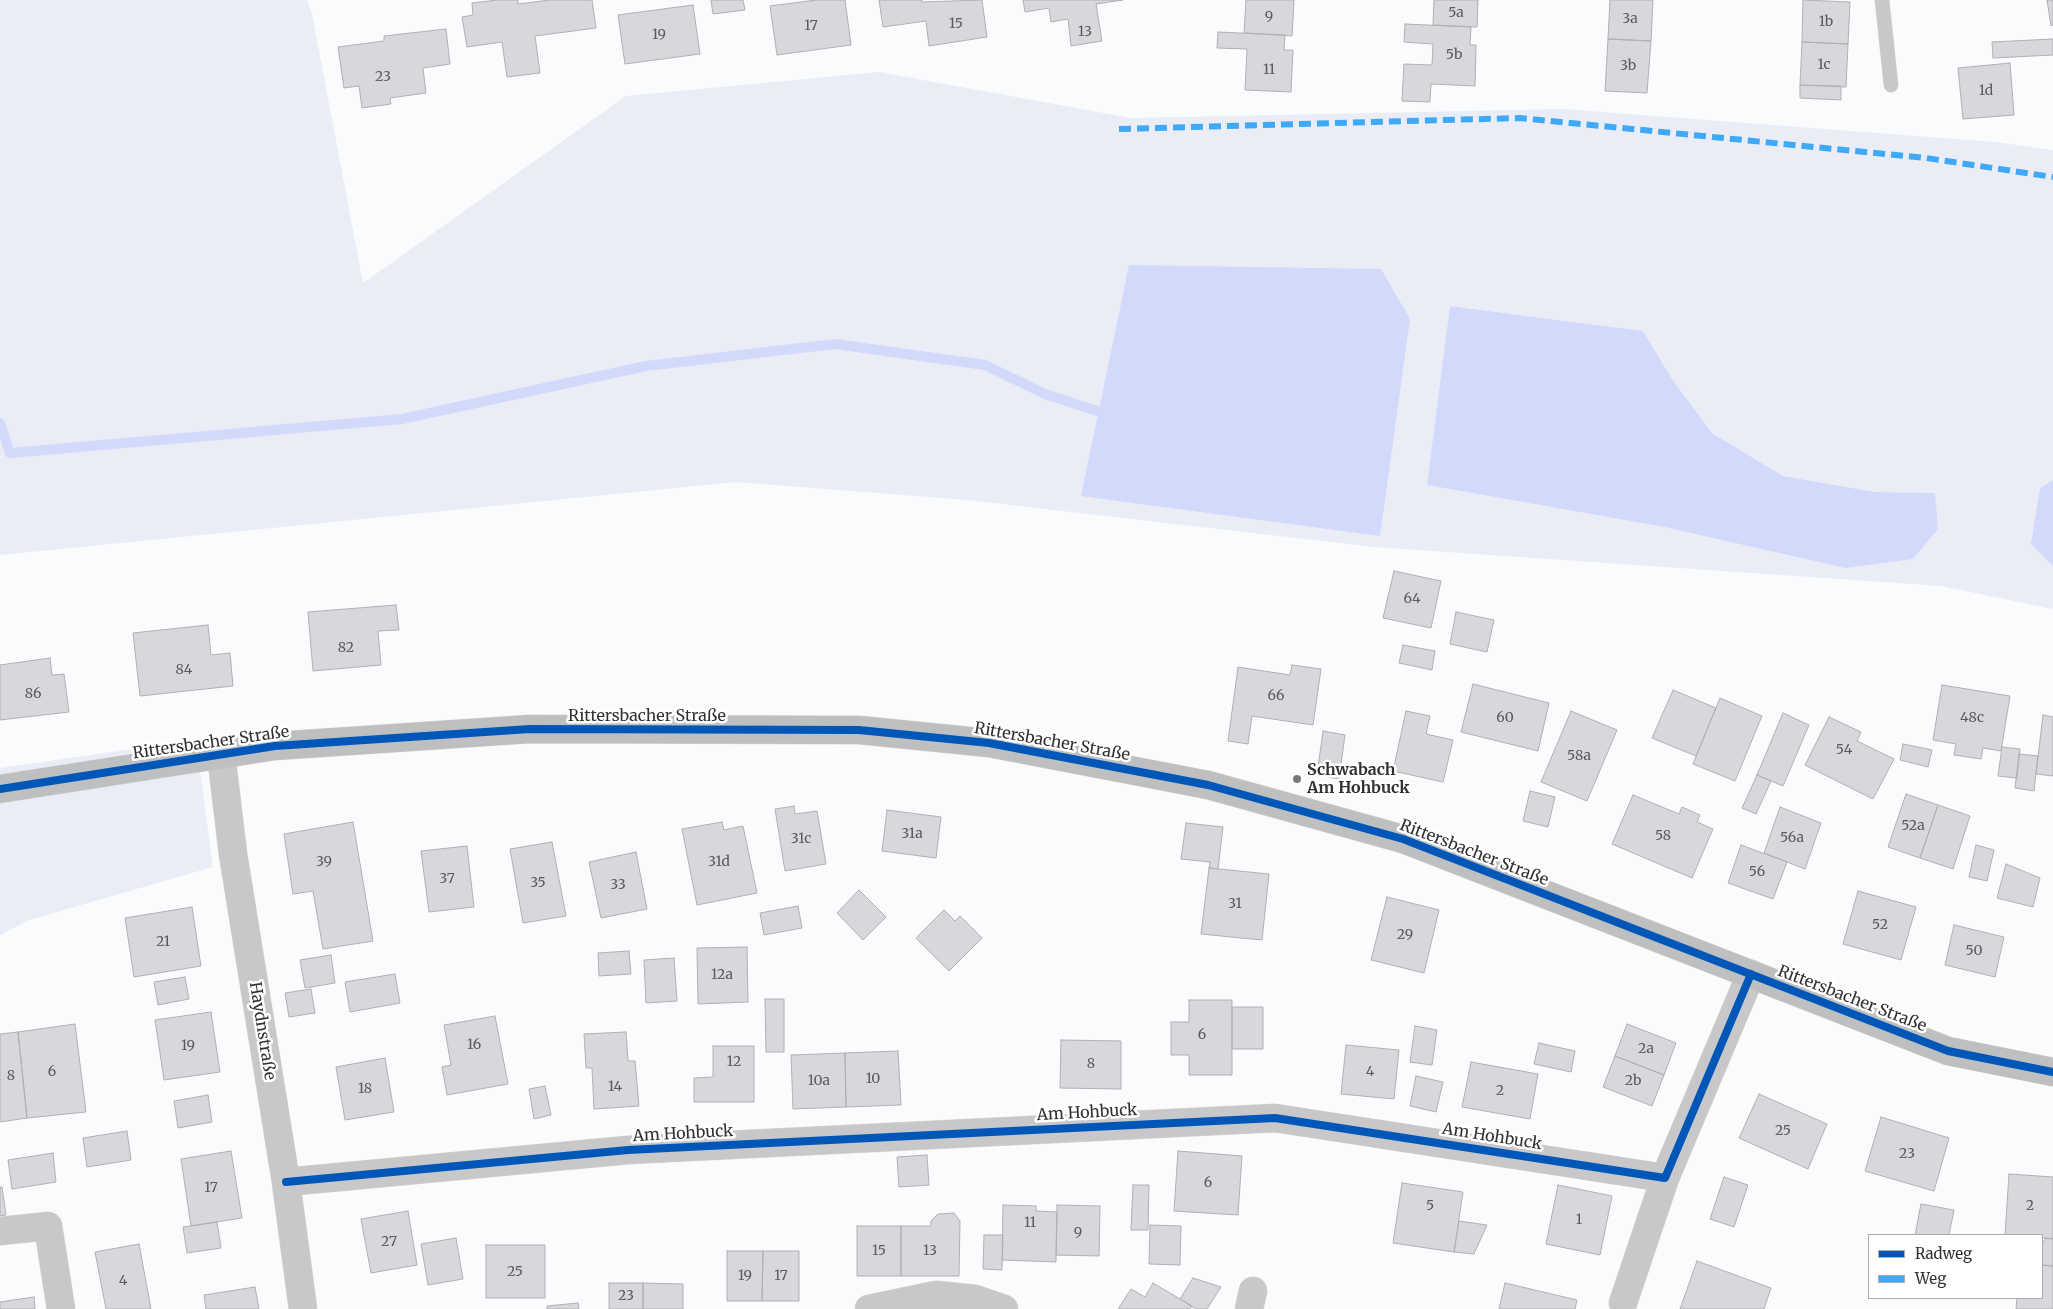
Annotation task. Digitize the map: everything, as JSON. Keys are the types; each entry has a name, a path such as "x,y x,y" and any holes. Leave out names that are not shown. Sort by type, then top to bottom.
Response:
{"main road":[{"name":"Rittersbacher Straße","path":"0,789 275,746 530,729 859,730 989,743 1208,785 1403,839 1948,1051 2053,1072"}],"street":[{"name":"Haydnstraße","path":"221,754 233,854 286,1182 303,1309"},
{"path":"1622,1303 1665,1178 1751,974"},
{"name":"Am Hohbuck","path":"286,1182 628,1150 1275,1118 1665,1178"},
{"path":"0,1231 48,1226 60,1309"},
{"path":"869,1309 936,1295 976,1299 1004,1309"}],"lane":[{"path":"1882,0 1891,85"}],"shaded area":[{"path":"0,0 307,0 312,14 363,283 626,96 879,72 1131,118 1563,109 1995,142 2053,150 2053,480 2040,488 2050,565 2053,566 2053,609 1941,586 1374,547 967,500 736,482 0,555","holes":["1451,306 1643,331 1672,379 1712,433 1783,476 1875,492 1935,493 1845,568 1664,527 1427,485"]},
{"path":"196,740 213,867 29,920 0,935 0,768"}],"water":[{"path":"1129,265 1381,269 1410,319 1380,536 1081,496"},
{"path":"1450,306 1643,331 1672,379 1712,433 1783,476 1875,492 1935,493 1938,529 1913,559 1845,568 1664,527 1427,485"},
{"path":"2053,480 2053,566 2031,544 2040,488"}],"building":[{"path":"518,0 518,4 550,0 592,0 596,28 535,36 540,73 507,77 502,42 467,47 462,17 473,15 472,3"},
{"path":"711,0 743,0 745,10 713,14"},
{"path":"816,0 845,0 851,45 777,55 770,6"},
{"path":"879,0 922,0 922,2 982,0 987,37 929,46 926,21 883,27"},
{"path":"1023,0 1123,0 1096,4 1102,41 1071,46 1068,19 1051,22 1049,8 1025,12"},
{"path":"1246,0 1294,0 1292,36 1244,33"},
{"path":"1434,0 1478,0 1477,27 1433,25"},
{"path":"1610,0 1653,0 1651,41 1608,39"},
{"path":"1803,0 1850,2 1848,44 1802,42"},
{"path":"2047,0 2053,0 2053,25 2051,26"},
{"path":"693,5 700,54 625,64 618,15"},
{"path":"1405,24 1471,27 1470,45 1476,45 1475,86 1431,84 1430,102 1402,101 1404,64 1432,65 1433,44 1404,42"},
{"path":"446,29 450,64 423,68 426,93 390,98 391,104 362,108 359,86 344,88 338,47 384,41 384,36"},
{"path":"1218,32 1285,35 1284,50 1293,50 1291,92 1245,90 1247,49 1217,48"},
{"path":"1608,39 1651,41 1647,93 1605,91"},
{"path":"2053,39 2053,55 1993,58 1992,42"},
{"path":"1802,42 1848,44 1846,87 1800,85"},
{"path":"2010,63 2014,115 1963,119 1958,68"},
{"path":"1800,85 1841,86 1841,100 1800,98"},
{"path":"1394,571 1441,581 1431,628 1383,618"},
{"path":"396,605 399,630 378,631 381,665 313,671 308,612"},
{"path":"1456,612 1494,620 1487,652 1450,644"},
{"path":"208,625 211,655 230,653 233,686 140,696 133,633"},
{"path":"1403,645 1435,651 1432,670 1399,663"},
{"path":"50,658 52,675 64,674 69,712 0,720 0,665"},
{"path":"1292,665 1321,669 1313,725 1252,716 1248,744 1228,741 1238,667 1290,675"},
{"path":"1473,684 1549,703 1538,751 1461,732"},
{"path":"1942,685 2010,696 2001,751 1983,748 1981,759 1954,755 1956,744 1933,740"},
{"path":"1673,690 1716,708 1696,756 1652,738"},
{"path":"1720,698 1762,716 1735,781 1693,764"},
{"path":"1406,711 1430,716 1426,734 1453,740 1443,782 1393,771"},
{"path":"1571,711 1617,730 1587,801 1541,782"},
{"path":"1783,713 1809,725 1783,786 1757,775"},
{"path":"2043,715 2053,717 2053,776 2036,774"},
{"path":"1829,717 1861,732 1857,741 1894,759 1873,799 1805,765"},
{"path":"1323,731 1345,735 1339,779 1317,775"},
{"path":"1903,744 1932,750 1928,767 1900,760"},
{"path":"2002,747 2020,749 2017,778 1998,776"},
{"path":"2019,754 2038,756 2034,791 2015,788"},
{"path":"1757,775 1771,781 1756,814 1742,808"},
{"path":"1530,791 1555,797 1548,827 1523,821"},
{"path":"1906,794 1938,805 1920,858 1888,847"},
{"path":"1633,795 1679,814 1682,807 1700,815 1697,822 1713,829 1692,878 1612,844"},
{"path":"1938,805 1970,816 1953,869 1920,858"},
{"path":"794,806 795,814 817,811 826,864 785,871 775,809"},
{"path":"1780,807 1821,823 1805,869 1764,853"},
{"path":"887,810 941,817 936,858 882,851"},
{"path":"353,822 373,941 323,949 313,891 293,894 284,834"},
{"path":"722,822 724,830 743,826 757,893 697,905 682,829"},
{"path":"1186,823 1223,827 1218,869 1209,868 1210,862 1181,859"},
{"path":"552,842 566,916 523,923 510,849"},
{"path":"1741,845 1787,862 1773,899 1728,883"},
{"path":"1976,845 1994,850 1987,881 1969,877"},
{"path":"467,846 474,907 429,912 421,851"},
{"path":"636,852 647,909 601,918 589,862"},
{"path":"2006,864 2040,878 2033,907 1997,898"},
{"path":"1209,868 1269,874 1262,940 1201,934"},
{"path":"859,890 886,917 863,940 837,913"},
{"path":"1858,891 1916,907 1901,960 1843,944"},
{"path":"1387,897 1439,910 1424,973 1371,960"},
{"path":"798,906 802,928 764,935 760,913"},
{"path":"192,907 201,966 134,977 125,918"},
{"path":"944,910 955,921 960,916 982,938 949,971 916,938"},
{"path":"1954,925 2004,937 1995,977 1945,965"},
{"path":"747,947 748,1002 698,1004 697,948"},
{"path":"629,951 631,974 599,976 598,953"},
{"path":"331,955 335,983 305,988 300,960"},
{"path":"674,958 677,1001 646,1003 644,960"},
{"path":"395,974 400,1003 350,1012 345,982"},
{"path":"185,977 189,999 158,1005 154,982"},
{"path":"311,989 315,1013 289,1017 285,993"},
{"path":"765,999 784,999 784,1052 766,1052"},
{"path":"1189,1000 1232,1000 1232,1075 1189,1075 1189,1055 1171,1055 1171,1022 1189,1022"},
{"path":"1232,1007 1263,1007 1263,1049 1232,1049"},
{"path":"211,1012 220,1072 164,1080 155,1020"},
{"path":"495,1016 508,1084 447,1095 442,1067 451,1065 444,1025"},
{"path":"75,1024 86,1112 27,1118 18,1032"},
{"path":"1627,1024 1676,1043 1664,1075 1615,1056"},
{"path":"1415,1026 1437,1030 1432,1065 1410,1062"},
{"path":"18,1032 27,1118 0,1122 0,1034"},
{"path":"626,1032 628,1061 635,1061 639,1106 594,1109 592,1068 586,1068 584,1034"},
{"path":"1061,1040 1121,1041 1121,1089 1060,1088"},
{"path":"1539,1043 1575,1051 1571,1072 1534,1064"},
{"path":"1346,1045 1399,1050 1394,1099 1341,1094"},
{"path":"713,1046 754,1046 754,1102 694,1102 694,1078 713,1077"},
{"path":"898,1051 901,1105 846,1107 845,1053"},
{"path":"845,1053 846,1107 793,1109 791,1055"},
{"path":"1615,1056 1664,1075 1652,1106 1603,1087"},
{"path":"385,1058 394,1112 345,1120 336,1067"},
{"path":"1471,1062 1538,1074 1530,1119 1462,1107"},
{"path":"1416,1076 1443,1082 1436,1112 1410,1106"},
{"path":"545,1086 551,1115 534,1119 529,1089"},
{"path":"1759,1094 1827,1124 1808,1169 1739,1138"},
{"path":"208,1095 212,1122 178,1128 174,1101"},
{"path":"1881,1117 1949,1138 1934,1191 1865,1171"},
{"path":"127,1131 131,1160 87,1167 83,1138"},
{"path":"231,1151 242,1218 191,1226 181,1159"},
{"path":"1178,1151 1242,1156 1238,1215 1174,1211"},
{"path":"53,1153 56,1182 12,1189 8,1160"},
{"path":"927,1155 929,1185 899,1187 897,1157"},
{"path":"2009,1174 2053,1177 2053,1239 2043,1238 2043,1234 2005,1234"},
{"path":"1724,1177 1748,1185 1734,1227 1710,1219"},
{"path":"1402,1183 1463,1192 1454,1252 1393,1243"},
{"path":"1133,1185 1149,1185 1148,1230 1131,1230"},
{"path":"1558,1185 1612,1196 1600,1255 1546,1244"},
{"path":"0,1187 2,1187 6,1215 0,1216"},
{"path":"1921,1204 1954,1210 1949,1234 1915,1234"},
{"path":"1003,1205 1036,1206 1036,1211 1057,1212 1056,1262 1002,1260"},
{"path":"1057,1205 1100,1206 1099,1256 1056,1255"},
{"path":"408,1211 417,1265 371,1273 361,1219"},
{"path":"954,1213 960,1221 959,1276 901,1276 901,1226 931,1226 931,1221 938,1214"},
{"path":"1459,1221 1487,1225 1474,1254 1454,1252"},
{"path":"217,1222 221,1248 187,1253 183,1227"},
{"path":"1150,1225 1181,1226 1180,1265 1149,1264"},
{"path":"857,1226 901,1226 901,1276 857,1276"},
{"path":"984,1235 1003,1235 1002,1270 983,1269"},
{"path":"456,1238 463,1279 428,1285 421,1244"},
{"path":"2046,1238 2053,1239 2053,1266 2043,1265 2043,1242"},
{"path":"139,1244 151,1309 106,1309 95,1252"},
{"path":"486,1245 545,1245 545,1298 486,1298"},
{"path":"727,1251 763,1251 762,1301 727,1301"},
{"path":"763,1251 799,1251 799,1301 762,1301"},
{"path":"1697,1261 1771,1288 1764,1309 1680,1309"},
{"path":"2043,1265 2053,1266 2053,1309 2016,1309 2017,1299 2043,1299"},
{"path":"1193,1278 1221,1287 1207,1309 1196,1309 1180,1299"},
{"path":"609,1283 643,1283 643,1309 609,1309"},
{"path":"643,1283 683,1284 683,1309 643,1309"},
{"path":"1153,1283 1192,1306 1190,1309 1118,1309 1131,1289 1145,1297"},
{"path":"1505,1283 1577,1300 1575,1309 1499,1309"},
{"path":"255,1287 259,1309 206,1309 204,1295"},
{"path":"34,1297 35,1309 0,1309 0,1302"},
{"path":"578,1303 579,1309 547,1309 547,1306"}],"waterway":[{"path":"0,423 10,453 402,419 646,366 835,344 985,365 1045,394 1097,411"}],"marked path":[{"path":"1119,129 1520,118 1926,158 2053,177"}],"cycle path":[{"path":"0,789 275,746 530,729 859,730 989,743 1208,785 1403,839 1948,1051 2053,1072"},
{"path":"286,1182 628,1150 1275,1118 1665,1178 1751,974"}],"place":[{"name":"Schwabach Am Hohbuck","path":"1297,779"}]}
